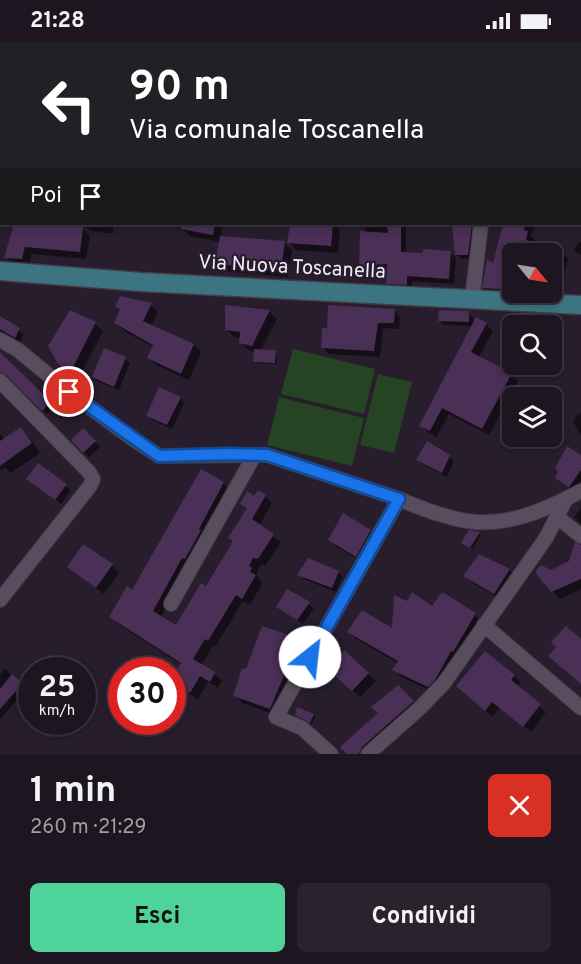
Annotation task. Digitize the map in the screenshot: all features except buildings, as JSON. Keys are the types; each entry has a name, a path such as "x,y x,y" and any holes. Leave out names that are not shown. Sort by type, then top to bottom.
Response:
{"main road":[{"name":"Via Nuova Toscanella","path":"0,271 141,282 581,305"}],"street":[{"path":"472,300 481,225"},
{"path":"0,340 18,350 69,392 159,456 267,455 420,508 474,522 522,517 581,491"},
{"path":"0,381 89,472 93,479 90,486 0,600"},
{"path":"171,604 254,456"},
{"path":"331,754 302,728 276,717 399,499"},
{"path":"368,754 421,707 444,682 546,538 566,499"},
{"path":"557,517 581,536"},
{"path":"484,625 581,708"}],"green space":[{"path":"293,349 375,369 364,414 281,394"},
{"path":"378,374 412,382 394,453 360,445"},
{"path":"279,397 364,418 352,466 267,445"}],"route":[{"path":"69,392 159,456 267,455 399,499 310,657"}]}
